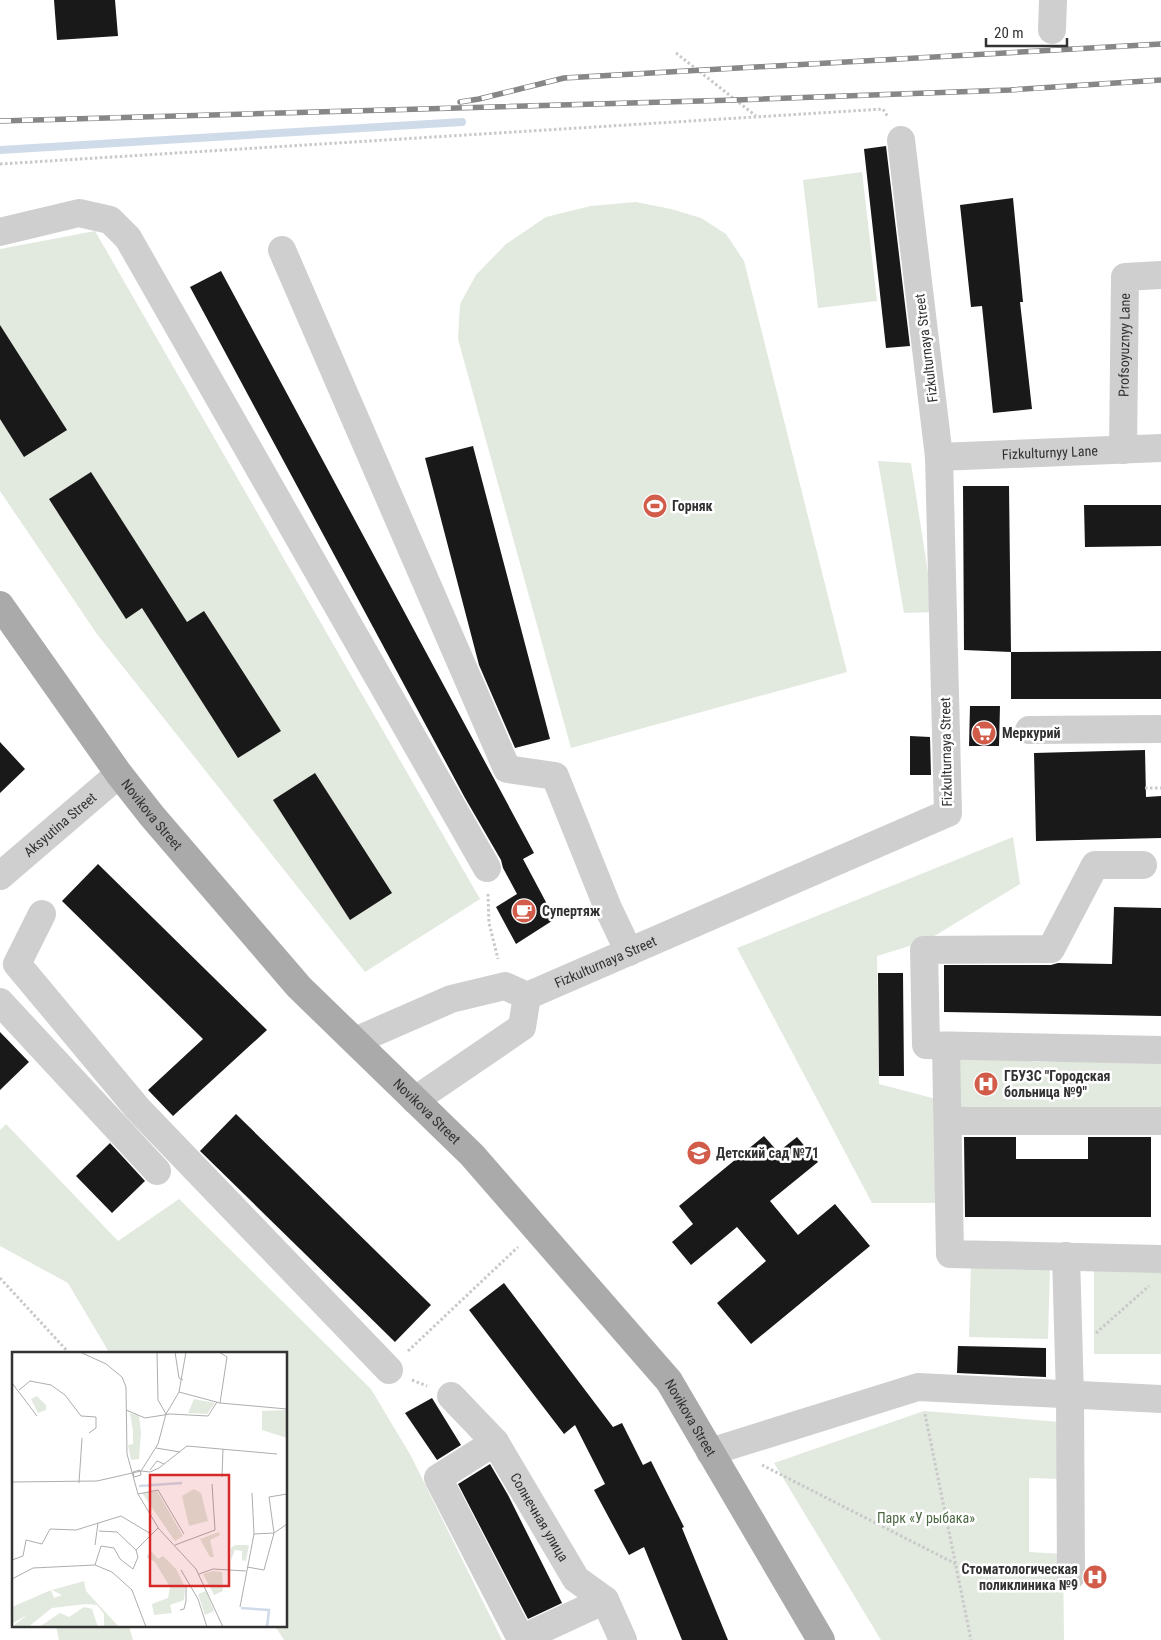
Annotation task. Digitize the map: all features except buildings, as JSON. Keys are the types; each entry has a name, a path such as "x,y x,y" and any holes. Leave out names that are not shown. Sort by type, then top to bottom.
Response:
{"main road":[{"name":"Novikova Street","path":"0,605 119,774 152,816 299,987 472,1155 669,1381 821,1640"}],"street":[{"path":"1052,30 1053,0"},
{"name":"Fizkulturnaya Street","path":"355,1041 451,999 516,991 629,952 948,813 939,457 901,140"},
{"path":"0,232 79,214 110,220 128,238 487,868"},
{"path":"282,250 508,769 556,776 608,908 629,952"},
{"name":"Profsoyuznyy Lane","path":"1122,450 1125,276 1161,275"},
{"name":"Fizkulturnyy Lane","path":"939,457 1161,448"},
{"path":"1030,730 1161,729"},
{"name":"Aksyutina Street","path":"0,876 119,774"},
{"path":"1143,865 1095,865 1051,949 924,950 926,1045 946,1047 1161,1050"},
{"path":"42,914 17,964 138,1109 389,1370"},
{"path":"415,1100 522,1027 516,991"},
{"path":"0,1002 157,1171"},
{"path":"946,1047 950,1254 1066,1256 1157,1271"},
{"path":"948,1121 1161,1121"},
{"path":"1066,1256 1070,1396 1071,1576"},
{"path":"710,1452 918,1387 1161,1399"},
{"name":"Солнечная улица","path":"451,1396 495,1442 576,1579 605,1600 623,1640"},
{"path":"495,1442 438,1478 521,1639 605,1600"}],"path":[{"path":"676,53 756,117"},
{"path":"0,164 884,108 901,140"},
{"path":"1145,788 1161,788"},
{"path":"487,868 489,923 516,991"},
{"path":"451,1396 389,1370 536,1229"},
{"path":"1068,1357 1157,1271"},
{"path":"0,1278 68,1352"},
{"path":"918,1387 971,1640"},
{"path":"755,1461 956,1564"}],"green space":[{"path":"862,172 877,301 818,308 803,180"},
{"name":"Горняк","path":"636,202 671,209 701,218 726,234 744,261 847,672 571,748 458,339 460,304 476,275 506,244 546,217 591,206"},
{"path":"95,231 480,899 365,972 97,634 0,491 0,249"},
{"path":"878,461 911,463 934,612 904,613"},
{"path":"1013,837 1020,884 926,941 877,956 879,1084 936,1099 941,1203 872,1203 737,948"},
{"path":"958,1052 1024,1052 1033,1062 1082,1062 1091,1054 1161,1055 1161,1117 960,1115"},
{"path":"6,1124 118,1241 179,1199 371,1389 411,1456 502,1640 284,1640 276,1628 288,1628 288,1352 109,1352 68,1283 0,1246 0,1130"},
{"path":"971,1264 1050,1265 1048,1339 969,1337"},
{"path":"1094,1270 1161,1270 1161,1354 1094,1354"},
{"name":"Парк «У рыбака»","path":"924,1411 1060,1422 1061,1479 1029,1478 1029,1552 1063,1554 1064,1640 881,1640 774,1463"},
{"path":"56,1628 130,1628 133,1640 59,1640"}],"waterway":[{"path":"0,150 462,122"}],"railway":[{"path":"460,102 564,78 1161,44"},
{"path":"0,121 735,100 1010,90 1161,80"}],"place":[{"name":"Горняк","path":"655,506"},
{"name":"Меркурий","path":"984,733"},
{"name":"Супертяж","path":"524,911"},
{"name":"ГБУЗС \"Городская больница №9\"","path":"986,1084"},
{"name":"Детский сад №71","path":"699,1153"},
{"name":"Стоматологическая поликлиника №9","path":"1095,1577"}]}
